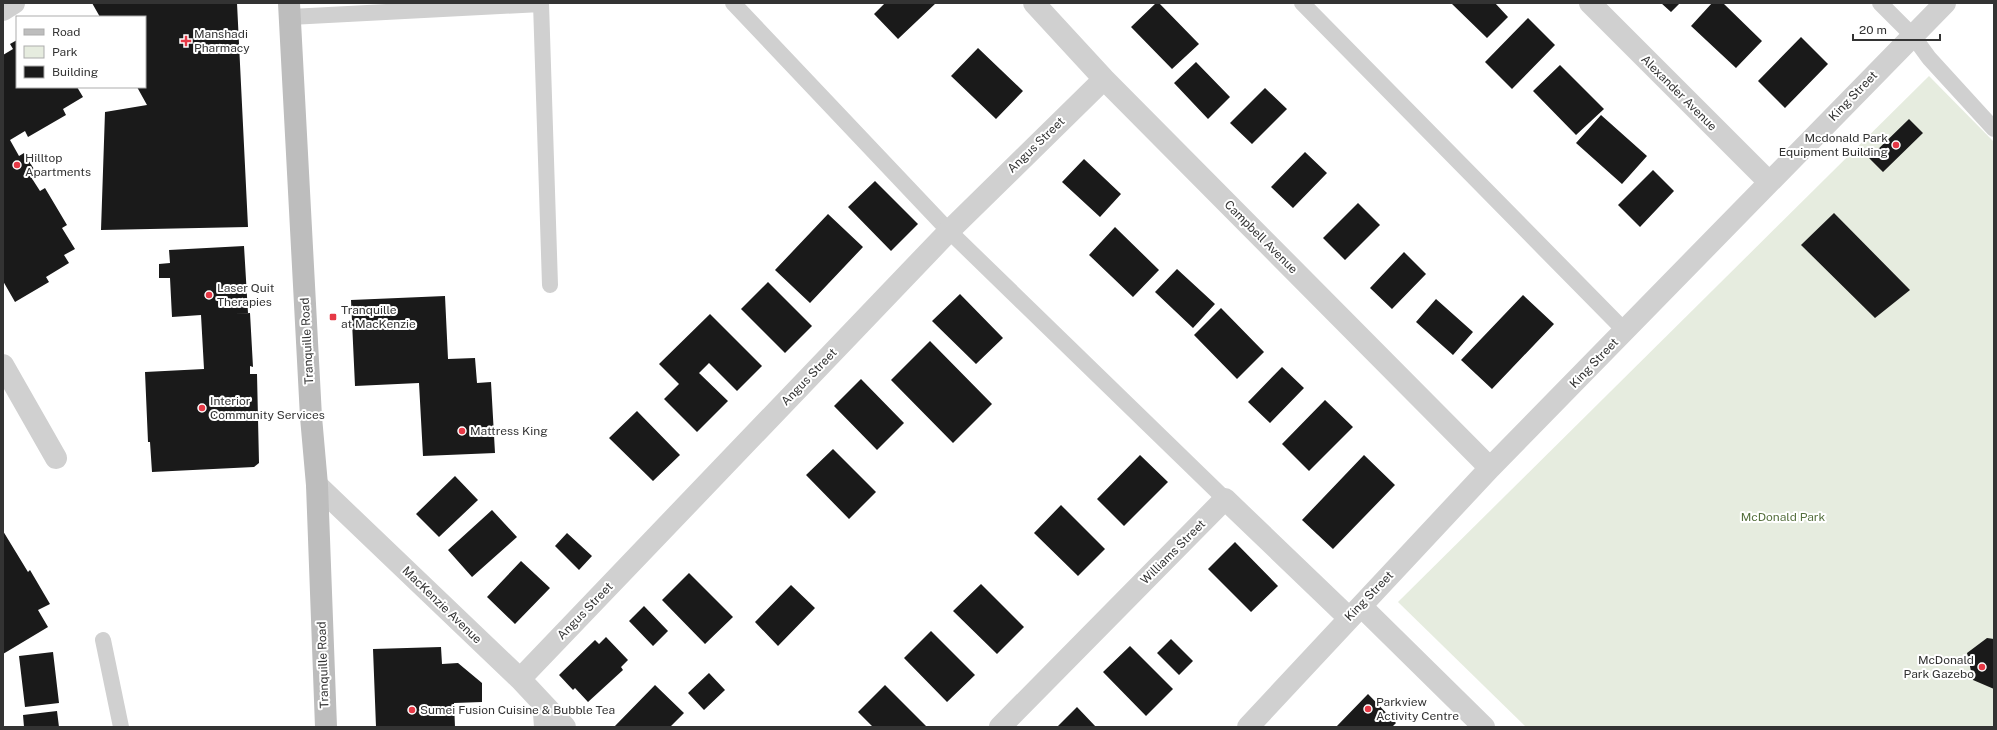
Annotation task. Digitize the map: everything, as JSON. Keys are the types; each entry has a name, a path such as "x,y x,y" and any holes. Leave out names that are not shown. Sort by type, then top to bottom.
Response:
{"main road":[{"name":"Tranquille Road","path":"289,10 311,417 317,484 326,727"}],"street":[{"path":"3,10 14,3"},
{"name":"Campbell Avenue","path":"1034,3 1104,79 1490,468"},
{"name":"Alexander Avenue","path":"1590,3 1769,182"},
{"name":"King Street","path":"1248,727 1490,468 1945,3"},
{"name":"Angus Street","path":"520,679 949,231 1104,79"},
{"path":"3,365 56,458"},
{"name":"MacKenzie Avenue","path":"317,484 520,679 565,727"},
{"path":"1225,499 1484,727"},
{"name":"Williams Street","path":"1000,727 1225,499"}],"lane":[{"path":"289,10 541,3 550,285"},
{"path":"733,3 949,231 1225,499"},
{"path":"1302,3 1625,331"},
{"path":"1880,3 1913,36 1929,58 1994,129"},
{"path":"103,640 121,727"},
{"path":"540,701 542,727"}],"green space":[{"name":"McDonald Park","path":"1929,76 1994,142 1994,727 1526,727 1398,602"}],"building":[{"path":"92,3 237,3 248,227 101,230 105,112 147,105 138,88 146,88 146,16 99,16"},
{"path":"885,3 936,3 898,39 874,14"},
{"path":"1156,3 1159,3 1199,44 1172,69 1131,27"},
{"path":"1451,3 1495,3 1508,17 1487,38"},
{"path":"1661,3 1680,3 1671,12"},
{"path":"1712,3 1723,3 1762,41 1736,68 1691,26"},
{"path":"1528,18 1555,45 1512,89 1485,62"},
{"path":"1801,37 1828,64 1785,108 1758,81"},
{"name":"Hilltop Apartments","path":"16,41 16,88 78,88 83,97 63,109 66,115 28,137 25,131 10,140 19,156 24,153 37,174 31,177 40,191 45,188 67,225 62,228 75,249 64,255 69,263 46,277 49,282 15,302 3,281 3,55 13,49 10,44"},
{"path":"978,48 1023,91 996,119 951,76"},
{"path":"1196,62 1230,97 1208,119 1174,83"},
{"path":"1560,65 1604,109 1576,135 1533,91"},
{"path":"1265,88 1287,109 1252,144 1230,123"},
{"path":"1601,115 1647,156 1622,184 1576,143"},
{"name":"Mcdonald Park Equipment Building","path":"1909,119 1923,133 1883,172 1869,158"},
{"path":"1305,152 1327,173 1293,208 1271,187"},
{"path":"1084,159 1121,194 1100,217 1062,182"},
{"path":"1653,170 1674,191 1640,227 1618,205"},
{"path":"875,181 918,224 891,251 848,207"},
{"path":"1358,203 1380,225 1345,260 1323,238"},
{"path":"1834,213 1910,290 1875,318 1801,245"},
{"path":"828,214 863,247 810,303 775,270"},
{"path":"1115,227 1159,270 1133,297 1089,255"},
{"path":"244,246 248,313 233,314 250,313 253,367 250,366 250,374 257,374 259,463 254,467 152,472 150,442 148,442 145,372 204,369 201,315 172,317 170,278 159,278 159,264 170,263 169,250"},
{"path":"1404,252 1426,274 1392,309 1370,288"},
{"path":"1177,269 1215,304 1193,328 1155,292"},
{"path":"768,282 812,326 785,353 741,309"},
{"path":"960,294 1003,338 976,364 932,321"},
{"path":"1523,295 1554,324 1492,389 1461,360"},
{"path":"445,296 448,359 475,358 477,383 491,382 495,453 423,456 419,383 355,386 351,300"},
{"path":"1436,299 1473,332 1453,355 1416,322"},
{"path":"1221,308 1264,352 1237,379 1194,335"},
{"path":"710,314 762,366 737,391 709,363 699,373 728,401 697,432 664,399 679,384 659,364"},
{"path":"930,341 992,404 953,443 891,380"},
{"path":"1282,367 1304,388 1270,423 1248,402"},
{"path":"861,379 904,423 877,450 834,406"},
{"path":"1325,400 1353,427 1309,471 1282,444"},
{"path":"637,411 680,455 653,481 609,438"},
{"path":"833,449 876,492 849,519 806,475"},
{"path":"1140,455 1168,482 1124,526 1097,499"},
{"path":"1364,455 1395,485 1333,549 1302,520"},
{"path":"455,476 478,500 439,537 416,514"},
{"path":"1061,505 1105,549 1078,576 1034,533"},
{"path":"492,510 517,537 472,577 448,550"},
{"path":"3,531 28,572 30,570 50,604 38,610 48,627 3,654"},
{"path":"567,533 592,556 579,570 555,546"},
{"path":"1235,542 1278,586 1251,612 1208,569"},
{"path":"521,561 550,588 515,624 487,597"},
{"path":"689,573 733,617 705,644 662,600"},
{"path":"981,584 1024,627 997,654 953,611"},
{"path":"791,585 815,608 778,646 755,622"},
{"path":"644,606 668,631 653,646 629,621"},
{"path":"931,631 975,675 947,702 904,658"},
{"path":"606,637 628,660 621,667 623,670 588,702 575,688 573,690 559,675 595,640 599,644"},
{"name":"McDonald Park Gazebo","path":"1987,638 1994,639 1994,689 1973,680 1967,653"},
{"path":"1171,639 1193,661 1179,675 1157,653"},
{"path":"1130,646 1173,689 1146,716 1103,672"},
{"path":"441,647 442,664 458,663 482,683 482,702 454,703 455,727 376,727 373,649"},
{"path":"53,652 59,703 25,707 19,656"},
{"path":"709,673 725,690 704,710 688,693"},
{"path":"655,685 684,713 670,727 614,727"},
{"path":"885,685 927,727 873,727 858,712"},
{"name":"Parkview Activity Centre","path":"1368,694 1396,723 1392,727 1336,727"},
{"path":"1077,707 1096,727 1057,727"},
{"path":"57,711 59,727 24,727 23,715"}],"place":[{"name":"Manshadi Pharmacy","path":"186,41"},
{"name":"Mcdonald Park Equipment Building","path":"1896,145"},
{"name":"Hilltop Apartments","path":"17,165"},
{"name":"Laser Quit Therapies","path":"209,295"},
{"name":"Tranquille at MacKenzie","path":"333,317"},
{"name":"Interior Community Services","path":"202,408"},
{"name":"Mattress King","path":"462,431"},
{"name":"McDonald Park Gazebo","path":"1982,667"},
{"name":"Parkview Activity Centre","path":"1368,709"},
{"name":"Sumei Fusion Cuisine & Bubble Tea","path":"412,710"}]}
